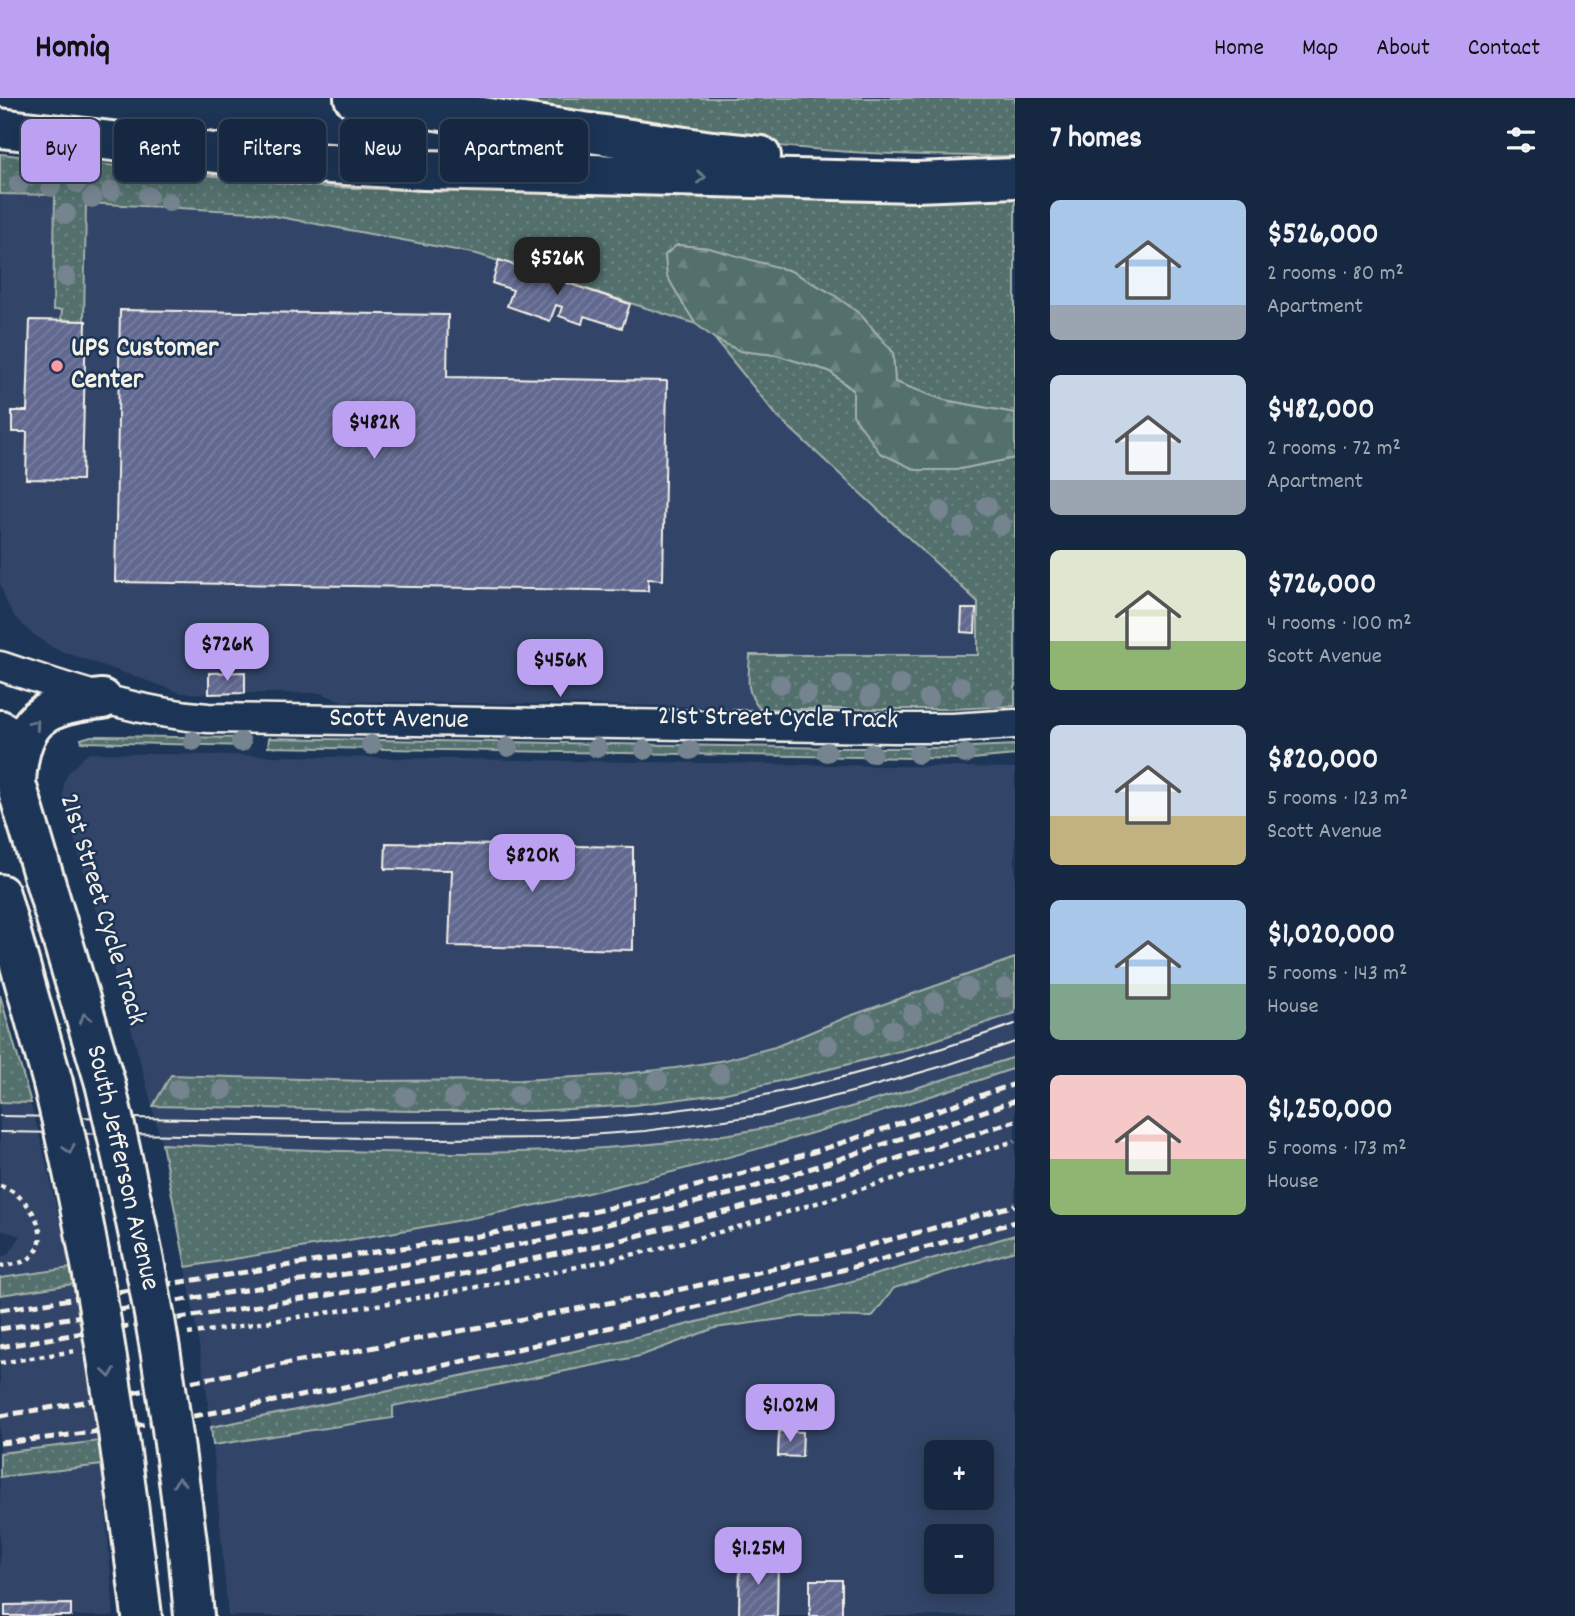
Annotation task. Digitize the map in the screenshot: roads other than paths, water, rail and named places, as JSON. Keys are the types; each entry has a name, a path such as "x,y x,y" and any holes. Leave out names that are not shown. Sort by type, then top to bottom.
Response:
{"main road":[{"path":"354,98 712,151 1015,177"},
{"path":"0,128 240,156 424,170 916,182 1015,177"},
{"path":"16,787 20,749 25,736 43,714 58,706 102,699"},
{"name":"South Jefferson Avenue","path":"0,730 105,1083 132,1203 165,1377 194,1616"},
{"name":"South Jefferson Avenue","path":"0,894 71,1155 99,1302 142,1616"}],"street":[{"name":"Scott Avenue","path":"0,666 102,699 173,715 208,718 895,728 1015,724"}],"tram line":[{"path":"0,1116 442,1122 522,1121 640,1114 736,1101 830,1080 877,1068 1015,1024"},
{"path":"0,1132 434,1139 545,1138 645,1131 761,1115 950,1064 1015,1042"}],"railway":[{"path":"0,1310 473,1237 559,1219 771,1165 1015,1084"},
{"path":"0,1329 544,1240 742,1191 1015,1101"},
{"path":"0,1347 458,1275 614,1242 748,1206 1015,1121"},
{"path":"0,1416 677,1290 847,1251 1015,1205"},
{"path":"0,1443 181,1418 418,1371 748,1294 1015,1222"}],"place":[{"name":"UPS Customer Center","path":"57,366"}]}
